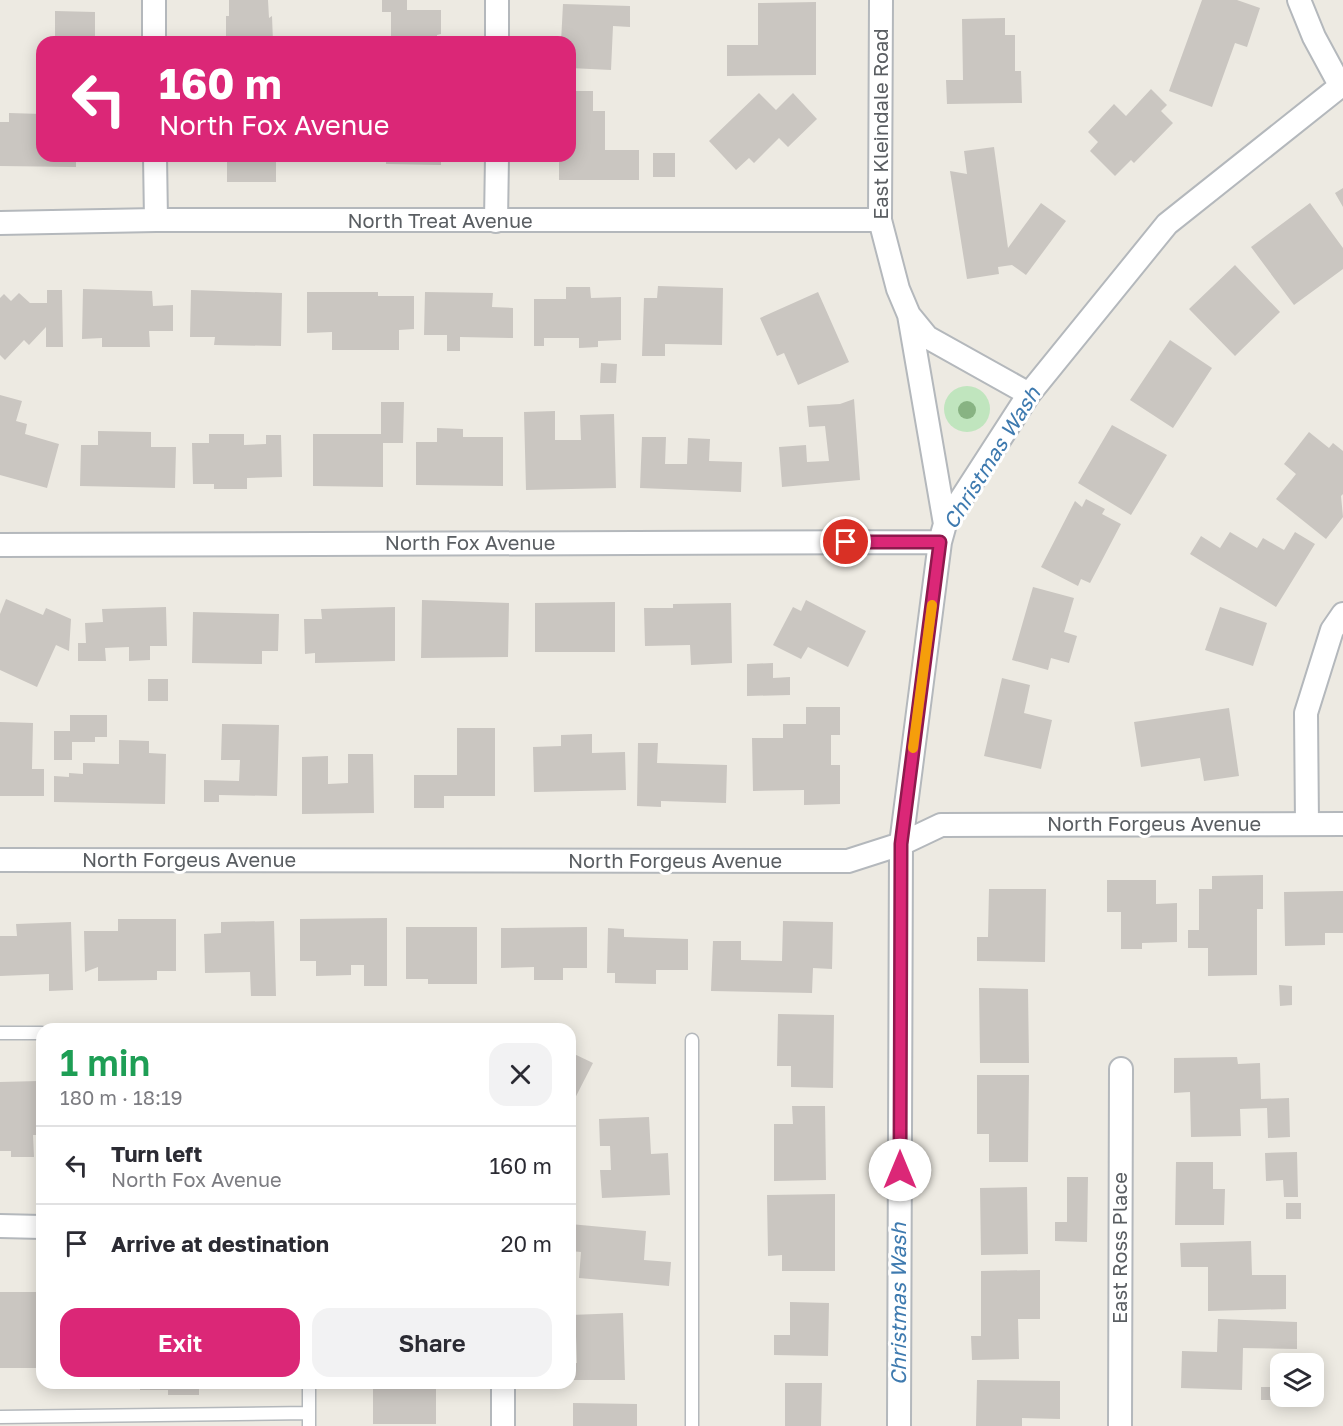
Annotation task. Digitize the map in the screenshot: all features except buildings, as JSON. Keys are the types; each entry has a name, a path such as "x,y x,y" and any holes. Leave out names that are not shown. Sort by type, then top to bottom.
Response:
{"street":[{"path":"154,0 154,36"},
{"path":"497,0 497,36"},
{"name":"East Kleindale Road","path":"881,0 880,220 898,289 909,315 920,330 935,342 1029,394"},
{"path":"943,533 1029,394 1167,224 1342,84 1314,37 1299,0"},
{"path":"155,162 156,220"},
{"path":"496,221 497,162"},
{"name":"North Treat Avenue","path":"0,223 156,220 880,220"},
{"name":"East Kleindale Road","path":"899,1426 901,844 943,533 909,315"},
{"name":"North Fox Avenue","path":"0,545 943,533"},
{"path":"1307,824 1306,713 1332,630 1343,614"},
{"name":"North Forgeus Avenue","path":"0,860 848,861 901,844 941,825 1343,824"},
{"name":"East Ross Place","path":"1120,1426 1121,1069"},
{"path":"0,1226 36,1227"},
{"path":"503,1389 503,1426"}],"lane":[{"path":"0,1033 36,1033"},
{"path":"692,1040 692,1426"},
{"path":"309,1389 309,1426"},
{"path":"0,1418 309,1413"}],"green space":[{"path":"967,386 983,393 990,409 983,425 967,432 951,425 944,409 951,393"}],"slow traffic":[{"path":"913,748 932,605"}],"route":[{"path":"846,542 940,542 901,844 900,1170"}],"water label":[{"name":"Christmas Wash","path":"992,458"},
{"name":"Christmas Wash","path":"899,1304"}]}
